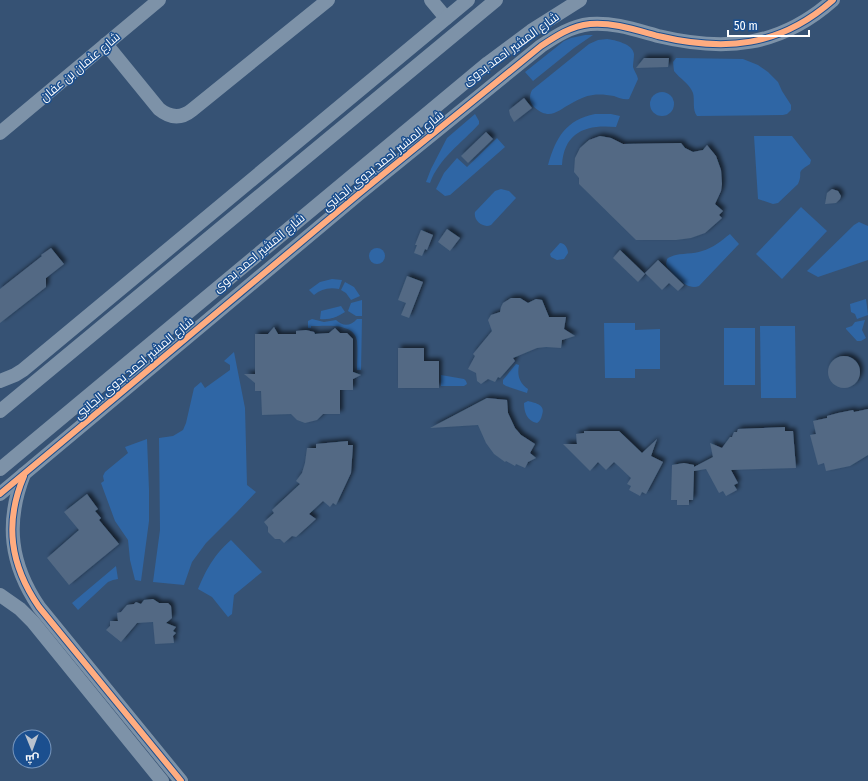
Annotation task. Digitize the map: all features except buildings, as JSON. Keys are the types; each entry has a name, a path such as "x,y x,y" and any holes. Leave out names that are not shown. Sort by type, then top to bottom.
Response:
{"street":[{"path":"106,44 159,109 165,114 179,117 192,110 328,0"},
{"path":"431,0 446,18"},
{"path":"0,381 10,378 24,370 468,0"},
{"name":"شارع المشير احمد بدوى","path":"0,469 488,63 531,31 580,0"},
{"name":"شارع المشير احمد بدوى الجانبى","path":"0,494 360,193 541,46 560,33 579,26 599,23 619,26 686,42 717,44 748,43 768,38 805,22 834,0"},
{"path":"1,410 420,63 491,1"},
{"name":"شارع عثمان بن عفان","path":"0,133 106,44 152,2"},
{"path":"531,31 541,46"},
{"path":"408,50 420,63"},
{"path":"348,180 360,193"},
{"path":"126,364 138,379"},
{"path":"25,474 17,496 12,519 14,550 17,566 23,580 39,607 181,781"},
{"path":"0,595 20,609 33,622 162,781"},
{"path":"88,691 99,682"}],"shaded area":[{"path":"585,35 593,35 574,48 533,81 525,72 564,41"},
{"path":"607,39 623,43 633,51 633,67 638,79 629,99 606,95 590,95 549,114 534,107 530,99 532,90 589,44 598,40"},
{"path":"676,58 743,59 758,65 778,82 791,105 791,110 787,114 783,115 697,116 695,114 693,93 687,84 674,71 673,62"},
{"path":"662,92 671,95 674,104 671,113 662,116 653,113 650,104 653,95"},
{"path":"475,114 479,124 445,158 434,174 430,183 426,182 447,138"},
{"path":"595,114 611,114 620,116 616,127 595,127 578,132 567,145 562,165 548,165 559,138 569,125"},
{"path":"754,136 792,136 811,160 810,164 801,171 798,184 778,203 773,204 758,199"},
{"path":"497,138 505,147 450,195 445,196 436,189 444,173 457,158 467,167"},
{"path":"501,189 509,191 516,198 491,225 482,225 477,221 475,212 495,191"},
{"path":"801,207 827,231 782,279 756,254"},
{"path":"859,222 868,226 868,260 818,277 807,271 854,225"},
{"path":"730,234 739,244 699,286 694,287 685,284 667,267 667,259 670,257 679,254 706,250"},
{"path":"560,243 566,246 568,253 564,259 557,260 551,257 550,254"},
{"path":"374,248 380,248 385,253 383,262 380,264 374,264 369,259 369,253"},
{"path":"332,279 342,280 339,289 325,289 314,295 309,290 320,282"},
{"path":"345,282 354,287 360,296 351,300 346,293 341,290"},
{"path":"866,299 868,315 857,319 855,314 851,312 850,304"},
{"path":"362,300 362,316 356,316 348,311 351,303"},
{"path":"341,306 345,312 333,318 320,319 321,311"},
{"path":"312,319 324,322 336,320 341,324 347,325 357,319 362,319 361,370 357,370 357,341 355,335 351,331 338,326 311,326 311,328 308,328 308,321"},
{"path":"865,320 862,330 866,338 861,341 857,341 846,328 852,326 855,322"},
{"path":"604,323 635,323 635,330 660,329 660,369 635,369 635,378 605,378"},
{"path":"760,326 795,326 796,398 761,398"},
{"path":"724,328 755,328 755,385 724,385"},
{"path":"234,352 245,408 247,485 256,492 206,543 192,562 184,585 153,582 160,530 159,438 173,436 183,430 194,388 201,382 205,388 230,370 230,365 224,361"},
{"path":"516,364 519,365 519,378 528,389 527,393 503,384 503,380"},
{"path":"441,375 464,379 467,384 464,386 441,386"},
{"path":"528,401 540,405 543,409 540,421 537,423 528,418 525,413 524,403"},
{"path":"147,439 149,521 141,581 135,580 130,560 128,540 115,521 101,483 104,481 103,476 105,472 128,453 125,447"},
{"path":"231,540 262,572 234,595 232,614 228,617 212,597 198,589 212,562"},
{"path":"116,566 118,579 108,582 78,610 72,603"}],"cycle path":[{"path":"0,494 360,193 541,46 558,35 583,25 607,24 658,36 706,44 751,42 793,28 813,16 833,0"},
{"path":"24,476 18,493 12,527 16,559 29,591 39,607 181,781"}]}
